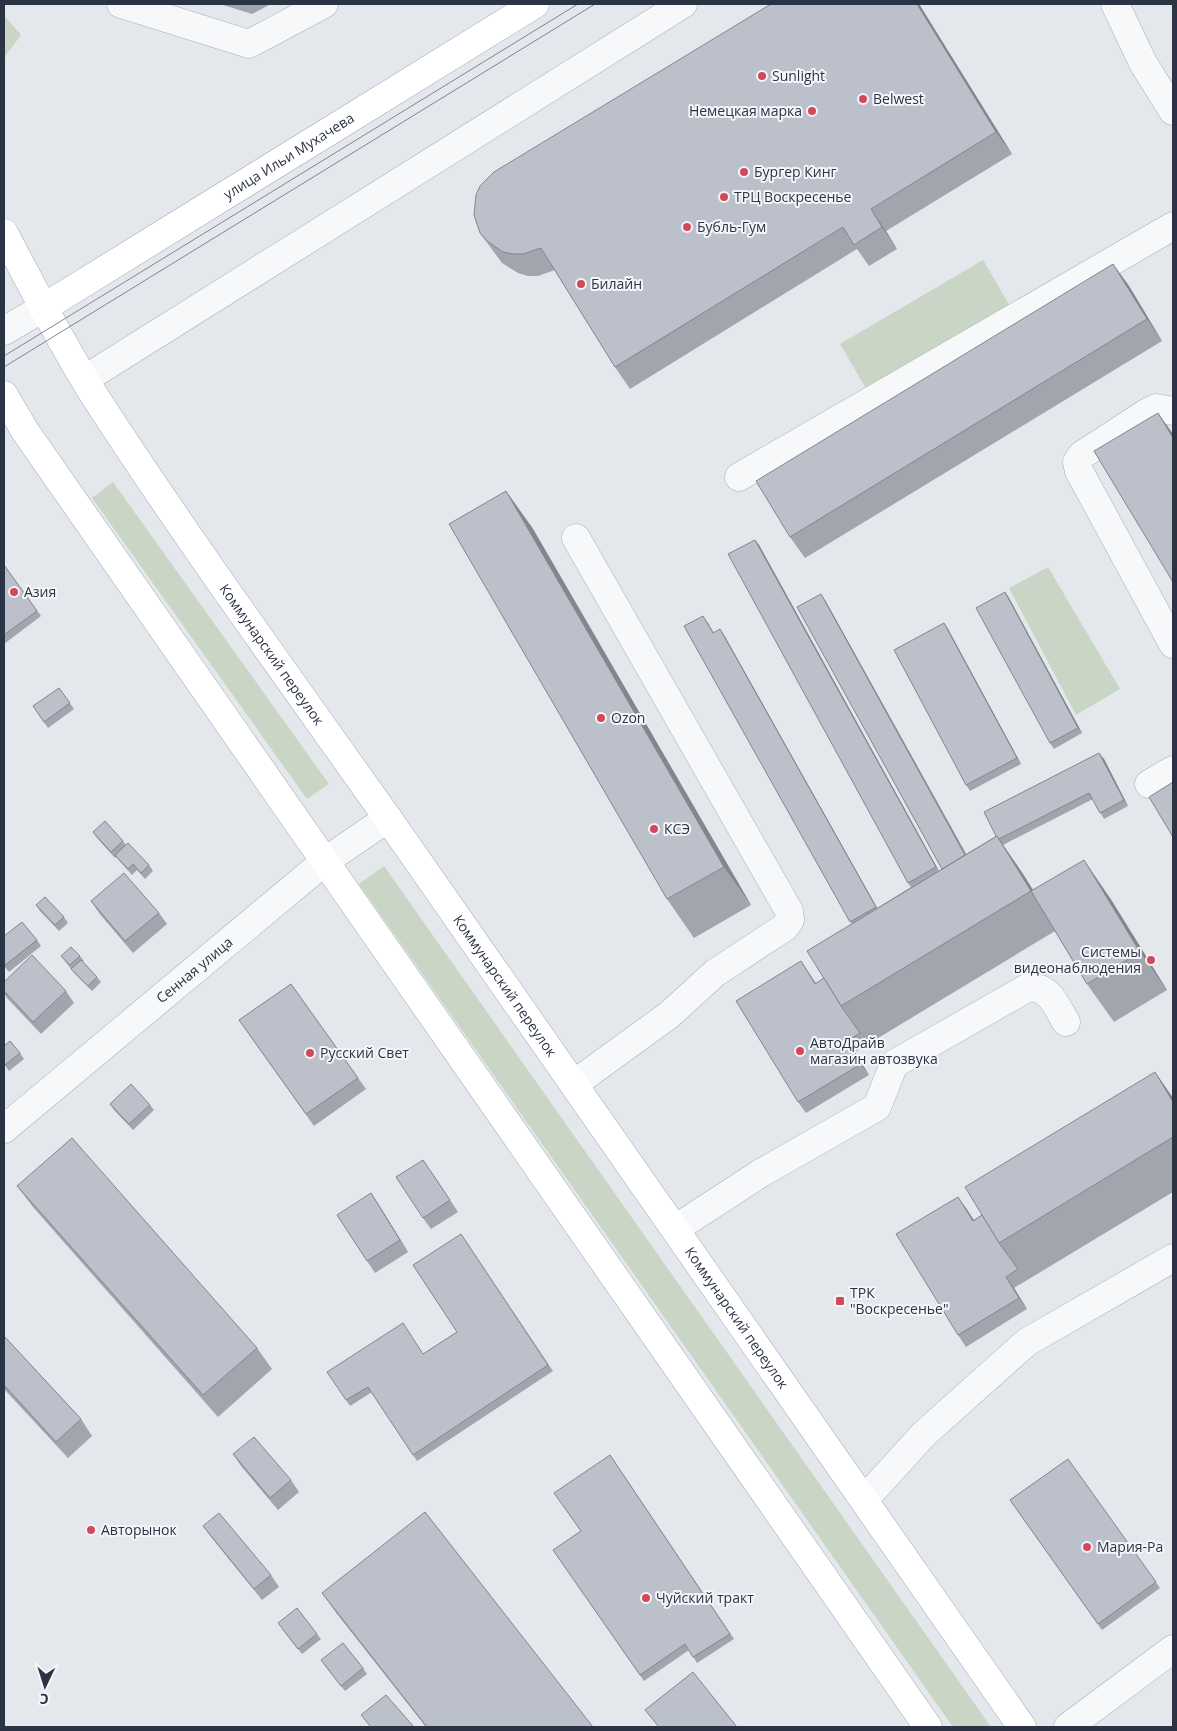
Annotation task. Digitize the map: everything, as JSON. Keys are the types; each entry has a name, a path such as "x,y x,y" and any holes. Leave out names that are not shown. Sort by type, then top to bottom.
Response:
{"main road":[{"name":"улица Ильи Мухачева","path":"43,308 535,4"},
{"name":"Коммунарский переулок","path":"4,233 43,308 85,379 249,622 388,818 1022,1727"},
{"path":"4,395 25,431 928,1727"}],"street":[{"path":"121,4 249,44 324,4"},
{"path":"85,379 683,4"},
{"path":"1115,4 1143,63 1173,111"},
{"path":"739,477 1173,226"},
{"path":"4,332 43,308"},
{"path":"1173,411 1156,408 1148,412 1082,455 1077,462 1078,471 1173,644"},
{"path":"574,1084 669,1016 715,973 785,927 790,920 789,911 784,902 576,538"},
{"path":"1150,784 1173,770"},
{"name":"Сенная улица","path":"4,1129 324,862 388,818"},
{"path":"675,1229 761,1173 877,1107 894,1064 1027,988 1036,986 1046,991 1066,1022"},
{"path":"864,1500 924,1434 1028,1342 1173,1258"},
{"path":"1068,1727 1173,1649"}],"green space":[{"path":"4,15 21,35 4,58"},
{"path":"983,260 1011,308 868,392 840,344"},
{"path":"113,482 329,784 307,799 92,498"},
{"path":"1048,567 1120,689 1076,715 1009,588"},
{"path":"384,866 991,1727 953,1727 359,884"}],"building":[{"name":"ТРЦ Воскресенье","path":"771,4 917,4 996,132 871,209 882,227 854,245 843,227 615,367 541,248 523,254 503,252 487,241 480,233 474,215 476,195 480,186 494,172"},
{"path":"1113,264 1147,319 790,537 756,481"},
{"path":"1158,413 1173,438 1173,582 1094,451"},
{"path":"506,491 724,867 667,899 449,524"},
{"path":"755,540 936,867 908,883 728,554"},
{"name":"Азия","path":"4,565 37,611 4,635"},
{"path":"1005,592 1078,728 1050,743 976,608"},
{"path":"821,594 965,855 942,869 797,607"},
{"path":"703,616 713,633 720,629 876,907 850,922 684,626"},
{"path":"944,623 1017,758 966,785 894,650"},
{"path":"59,688 70,703 44,722 33,706"},
{"path":"1099,753 1124,800 1100,813 1089,793 999,839 996,836 984,812"},
{"path":"1173,782 1173,837 1149,797"},
{"path":"105,821 123,841 111,852 93,832"},
{"path":"997,836 1031,891 841,1006 807,951"},
{"path":"128,843 149,865 141,873 133,864 128,869 115,855"},
{"path":"1084,860 1140,952 1087,984 1031,891"},
{"path":"124,873 159,913 125,941 91,901"},
{"path":"45,897 64,917 55,925 36,905"},
{"path":"22,922 37,940 4,966 4,936"},
{"path":"71,947 80,956 70,965 61,956"},
{"path":"32,955 66,991 33,1022 4,991 4,982"},
{"path":"81,960 97,977 88,986 71,969"},
{"path":"801,961 815,984 824,978 860,1033 847,1041 861,1064 798,1102 736,1001"},
{"path":"291,984 358,1078 306,1114 239,1020"},
{"path":"10,1041 20,1053 5,1065 4,1046"},
{"path":"1155,1072 1173,1102 1173,1137 999,1243 965,1187"},
{"path":"131,1084 150,1105 129,1124 110,1104"},
{"path":"72,1138 257,1348 203,1395 17,1186"},
{"path":"423,1160 450,1200 423,1218 396,1177"},
{"path":"371,1193 400,1240 367,1261 337,1215"},
{"path":"958,1197 973,1221 982,1215 1018,1269 1006,1277 1019,1298 958,1335 896,1234"},
{"path":"461,1234 548,1365 413,1455 368,1387 346,1400 327,1372 403,1323 423,1354 457,1332 413,1265"},
{"path":"4,1336 81,1419 56,1442 4,1385"},
{"path":"254,1437 291,1480 270,1498 233,1454"},
{"name":"Чуйский тракт","path":"610,1455 730,1634 693,1657 685,1644 640,1675 553,1550 581,1531 554,1493"},
{"name":"Мария-Ра","path":"1068,1459 1156,1582 1098,1624 1010,1500"},
{"path":"425,1512 593,1727 427,1727 322,1593"},
{"path":"219,1513 271,1575 254,1589 203,1526"},
{"path":"297,1608 317,1634 298,1649 278,1623"},
{"path":"343,1643 363,1668 341,1686 321,1660"},
{"path":"693,1672 737,1727 659,1727 645,1710"},
{"path":"386,1695 414,1727 371,1727 361,1715"}],"tram line":[{"path":"4,356 578,4"},
{"path":"4,367 595,4"}],"place":[{"name":"Sunlight","path":"762,76"},
{"name":"Belwest","path":"863,99"},
{"name":"Немецкая марка","path":"812,111"},
{"name":"Бургер Кинг","path":"744,172"},
{"name":"ТРЦ Воскресенье","path":"724,197"},
{"name":"Бубль-Гум","path":"687,227"},
{"name":"Билайн","path":"581,284"},
{"name":"Азия","path":"14,592"},
{"name":"Ozon","path":"601,718"},
{"name":"КСЭ","path":"654,829"},
{"name":"Системы видеонаблюдения","path":"1151,960"},
{"name":"АвтоДрайв магазин автозвука","path":"800,1051"},
{"name":"Русский Свет","path":"310,1053"},
{"name":"ТРК \"Воскресенье\"","path":"840,1301"},
{"name":"Авторынок","path":"91,1530"},
{"name":"Мария-Ра","path":"1087,1547"},
{"name":"Чуйский тракт","path":"646,1598"}]}
